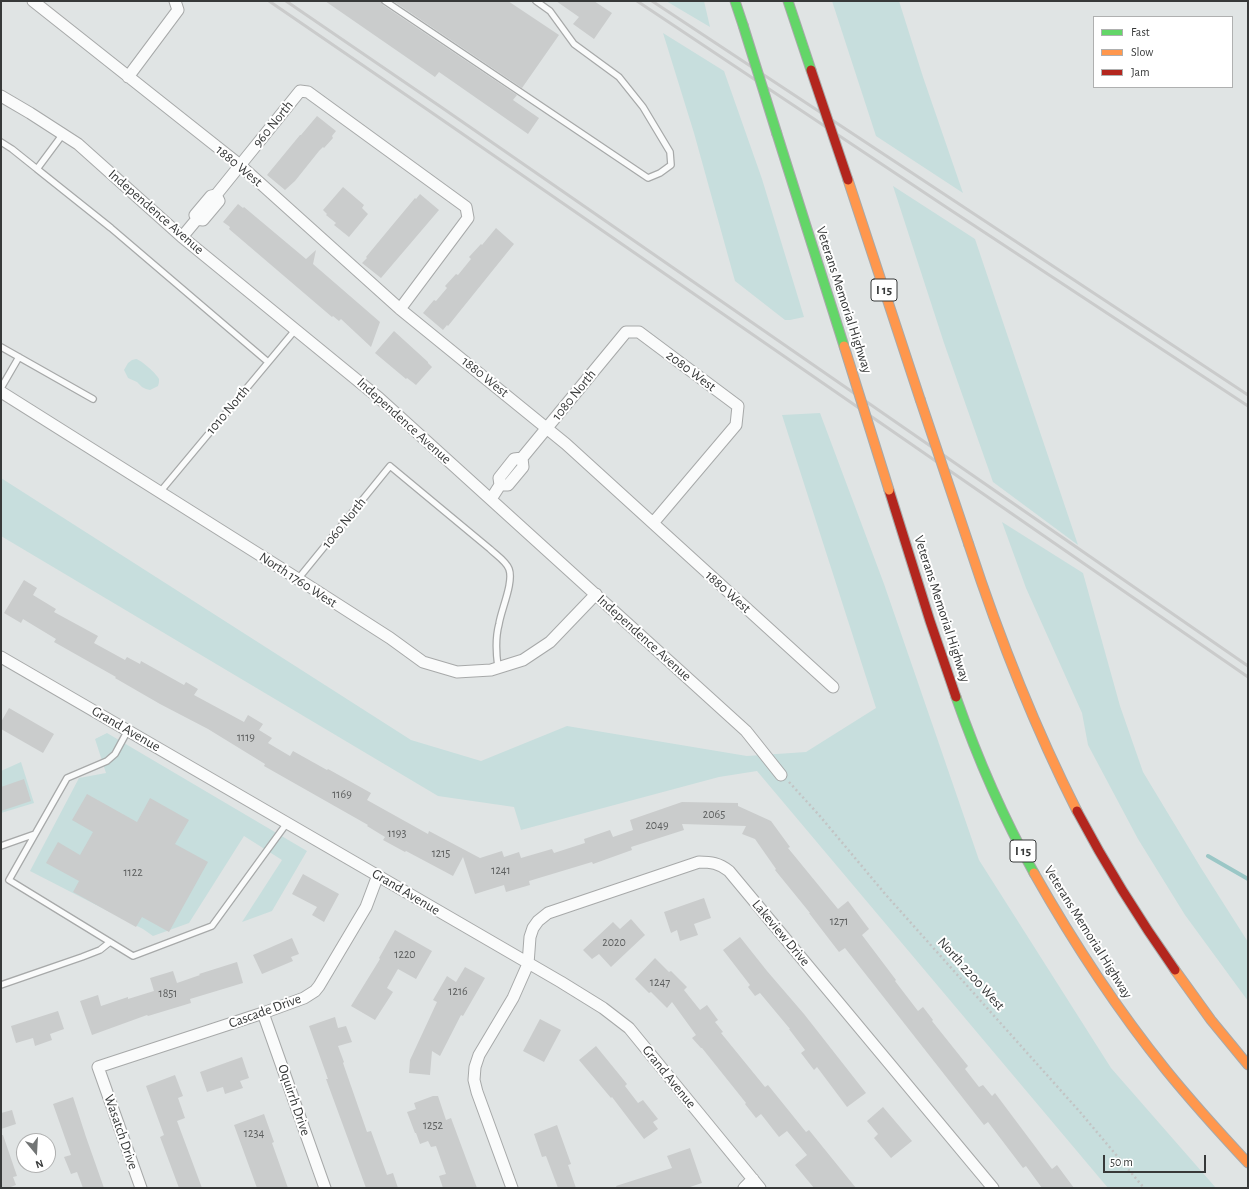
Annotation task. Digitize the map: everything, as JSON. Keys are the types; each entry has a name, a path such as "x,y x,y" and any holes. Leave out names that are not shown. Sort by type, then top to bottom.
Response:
{"highway":[{"name":"Veterans Memorial Highway","path":"735,1 938,643 977,752 1001,806 1036,877 1084,956 1132,1027 1185,1093 1248,1163"},
{"name":"I 15","path":"788,1 985,594 1011,664 1052,760 1074,805 1123,892 1166,958 1215,1024 1248,1065"}],"street":[{"name":"1880 West","path":"33,1 240,166 400,309 566,444 652,524 833,687"},
{"path":"128,77 178,10 175,1"},
{"name":"960 North","path":"182,237 197,219 195,215 211,196 216,195 300,91 308,92 466,207 468,218 400,309"},
{"name":"Independence Avenue","path":"1,96 78,144 182,237 379,398 746,731 781,775"},
{"name":"1080 North","path":"491,500 500,485 499,478 514,459 522,458 626,332"},
{"name":"2080 West","path":"626,332 639,332 738,406 736,425 652,524"},
{"name":"North 1760 West","path":"1,392 298,579 390,638 423,662 457,672 491,670 523,660 550,642 596,594"},
{"name":"Grand Avenue","path":"1,657 378,875 603,1008 629,1028 760,1188"},
{"name":"Lakeview Drive","path":"512,1188 477,1092 474,1080 474,1067 479,1055 513,998 528,964 530,937 533,928 538,921 548,913 699,862 711,862 724,867 729,871 993,1188"},
{"name":"Cascade Drive","path":"101,1076 98,1067 262,1013 310,995 319,986 366,907 378,875"},
{"name":"Oquirrh Drive","path":"262,1013 324,1188"},
{"name":"Wasatch Drive","path":"101,1076 141,1188"},
{"path":"744,1188 753,1179"}],"lane":[{"path":"385,1 648,178 660,173 671,165 670,152 643,107 619,77 574,44 550,11 536,1"},
{"path":"37,169 62,134"},
{"path":"1,142 12,149 111,228 268,362"},
{"name":"1010 North","path":"160,492 296,329"},
{"path":"1,347 93,399"},
{"path":"1,388 19,357"},
{"name":"1060 North","path":"298,579 390,466 504,562 509,569 510,577 498,624 496,648 498,667"},
{"path":"128,730 115,754 107,761 67,778 9,880 133,956 212,926 287,823"},
{"path":"1,846 35,834"},
{"path":"1,985 100,950 110,942"}],"path":[{"name":"North 2200 West","path":"781,775 819,815 886,895 1075,1106 1144,1188"}],"shaded area":[{"path":"666,1 704,1 710,27"},
{"path":"832,1 899,1 923,77 963,193 876,136"},
{"path":"663,33 724,71 762,179 804,317 785,320 735,281 694,133"},
{"path":"893,186 975,239 1078,545 993,482 944,343"},
{"path":"136,359 145,364 158,377 158,386 150,390 146,389 137,382 128,378 124,370 128,363"},
{"path":"820,413 884,584 979,860 1111,1068 1216,1188 1108,1188 757,771 719,777 521,830 514,807 438,796 1,536 1,478 411,740 481,761 567,726 747,756 806,752 876,708 782,415"},
{"path":"1002,522 1083,573 1120,706 1143,772 1248,942 1248,1001 1185,915 1138,839 1088,745 1082,713 1026,588"},
{"path":"107,733 307,851 272,911 242,922 282,860 244,836 189,923 153,936 143,929 30,871 79,778 106,773 95,739"},
{"path":"21,762 34,803 1,813 1,771"}],"building":[{"path":"325,1 381,1 383,5 517,95 513,100 539,118 528,134 439,72 435,77"},
{"path":"393,1 508,1 559,35 522,88"},
{"path":"556,1 594,1 612,13 594,39 573,24 579,17"},
{"path":"317,116 336,131 332,136 333,138 324,148 323,147 319,151 295,181 285,190 267,175"},
{"path":"343,187 364,205 362,208 368,214 349,237 334,225 336,223 326,215 327,214 323,210"},
{"path":"420,194 439,210 381,278 362,263 415,198 416,199"},
{"path":"238,204 243,208 244,207 306,259 316,250 313,264 380,322 371,347 341,319 339,321 333,316 332,317 229,229 230,227 223,222"},
{"path":"496,228 514,244 448,326 447,325 443,330 423,313 434,300 436,301 447,288 445,286 456,274 458,275 471,259 469,257 481,244 482,245"},
{"path":"394,331 432,367 416,385 407,378 406,379 375,353"},
{"path":"24,580 37,588 33,595 56,609 54,612 98,636 94,643 125,660 127,657 140,664 141,661 184,685 186,682 198,689 194,695 244,722 248,715 263,724 259,730 272,738 268,743 290,756 293,751 327,770 328,769 371,793 367,800 428,834 429,831 480,858 502,851 504,857 519,852 521,858 552,849 554,853 585,843 584,839 610,830 613,837 633,830 630,820 682,802 738,803 738,806 771,821 790,847 788,848 838,909 848,901 869,929 862,935 918,1011 923,1007 933,1020 932,1021 968,1066 965,1069 979,1087 983,1085 992,1096 995,1093 1052,1169 1057,1165 1074,1188 1042,1188 1026,1166 1023,1168 988,1122 984,1125 845,948 839,952 775,870 776,869 755,839 742,834 746,826 682,824 684,830 631,847 632,850 593,864 592,862 529,881 530,885 506,892 504,885 475,894 463,857 453,876 406,851 405,852 383,840 385,837 367,826 368,825 264,766 265,764 208,729 160,704 54,642 56,639 23,619 21,623 4,613"},
{"path":"9,708 54,734 43,753 1,729 1,722"},
{"path":"24,779 31,801 1,811 1,787"},
{"path":"87,794 137,822 150,798 189,820 175,844 208,862 169,932 142,917 136,927 73,892 79,881 46,863 58,842 80,855 93,832 72,820"},
{"path":"303,874 339,894 324,922 312,915 317,907 292,894"},
{"path":"704,898 711,918 694,924 698,935 680,941 677,930 671,933 664,912"},
{"path":"631,919 645,935 611,967 599,954 592,959 583,950 613,922 620,929"},
{"path":"395,930 432,951 416,979 398,969 387,988 393,992 375,1020 351,1006 380,959 379,958"},
{"path":"740,937 804,1014 866,1093 847,1107 817,1067 814,1070 801,1053 805,1050 790,1029 760,993 755,996 748,987 750,985 723,950"},
{"path":"292,938 299,954 291,957 293,961 262,974 253,955"},
{"path":"655,958 687,987 684,990 700,1010 707,1005 718,1020 715,1022 723,1032 721,1033 765,1087 768,1085 806,1132 809,1130 856,1188 814,1188 795,1165 807,1155 787,1131 779,1137 761,1114 756,1118 745,1104 746,1103 702,1048 692,1038 696,1035 672,1002 667,1008 635,979"},
{"path":"237,962 243,983 190,999 191,1003 148,1016 147,1015 92,1035 80,1001 98,995 101,1006 128,997 128,999 154,991 150,978 173,971 177,983 200,975 199,974"},
{"path":"465,967 485,978 463,1016 461,1015 440,1056 432,1051 430,1075 409,1073 410,1060 437,1002 433,1000 447,976 456,982"},
{"path":"58,1011 64,1029 50,1034 52,1040 35,1046 33,1038 16,1043 11,1026"},
{"path":"335,1017 338,1028 346,1026 352,1042 338,1046 367,1132 371,1131 387,1175 393,1173 398,1188 366,1188 326,1079 328,1079 309,1026"},
{"path":"540,1019 561,1030 544,1062 523,1051"},
{"path":"596,1046 627,1084 625,1086 638,1103 643,1100 658,1119 653,1122 658,1129 644,1139 612,1097 611,1098 579,1060"},
{"path":"242,1057 249,1078 240,1081 243,1088 225,1094 223,1087 207,1092 200,1072"},
{"path":"175,1075 183,1096 178,1098 185,1118 177,1121 202,1188 179,1188 160,1137 164,1135 146,1086"},
{"path":"433,1096 438,1096 446,1120 451,1118 477,1188 443,1188 439,1176 446,1174 436,1146 431,1147 428,1141 420,1144 407,1112 416,1109 414,1103"},
{"path":"73,1097 104,1188 83,1188 77,1172 71,1174 64,1157 71,1155 53,1104"},
{"path":"883,1107 912,1141 891,1158 874,1138 878,1134 867,1121"},
{"path":"12,1110 16,1124 1,1129 1,1113"},
{"path":"264,1114 274,1142 272,1143 288,1188 257,1188 234,1125"},
{"path":"557,1125 571,1164 568,1165 576,1188 558,1188 546,1156 542,1157 534,1134"},
{"path":"1,1135 3,1135 17,1176 13,1177 16,1185 8,1188 1,1188"},
{"path":"690,1148 702,1183 687,1188 617,1188 616,1186 672,1168 667,1156"}],"waterway":[{"path":"1208,856 1248,879"}],"railway":[{"path":"269,1 1248,677"},
{"path":"286,1 1248,666"},
{"path":"637,1 1248,406"},
{"path":"652,1 1248,395"}],"traffic: fast":[{"path":"735,1 743,25"},
{"path":"788,1 811,70"},
{"path":"743,25 777,134"},
{"path":"777,134 844,346"},
{"path":"956,697 991,786 1034,873"}],"traffic: slow":[{"path":"848,180 920,399"},
{"path":"844,346 889,490"},
{"path":"920,399 969,545"},
{"path":"969,545 992,613 1031,713 1077,811"},
{"path":"1034,873 1064,924 1130,1023 1176,1082 1248,1163"},
{"path":"1175,970 1211,1020 1248,1065"}],"traffic: jam":[{"path":"811,70 848,180"},
{"path":"889,490 930,621 956,697"},
{"path":"1077,811 1123,892 1175,970"}]}
